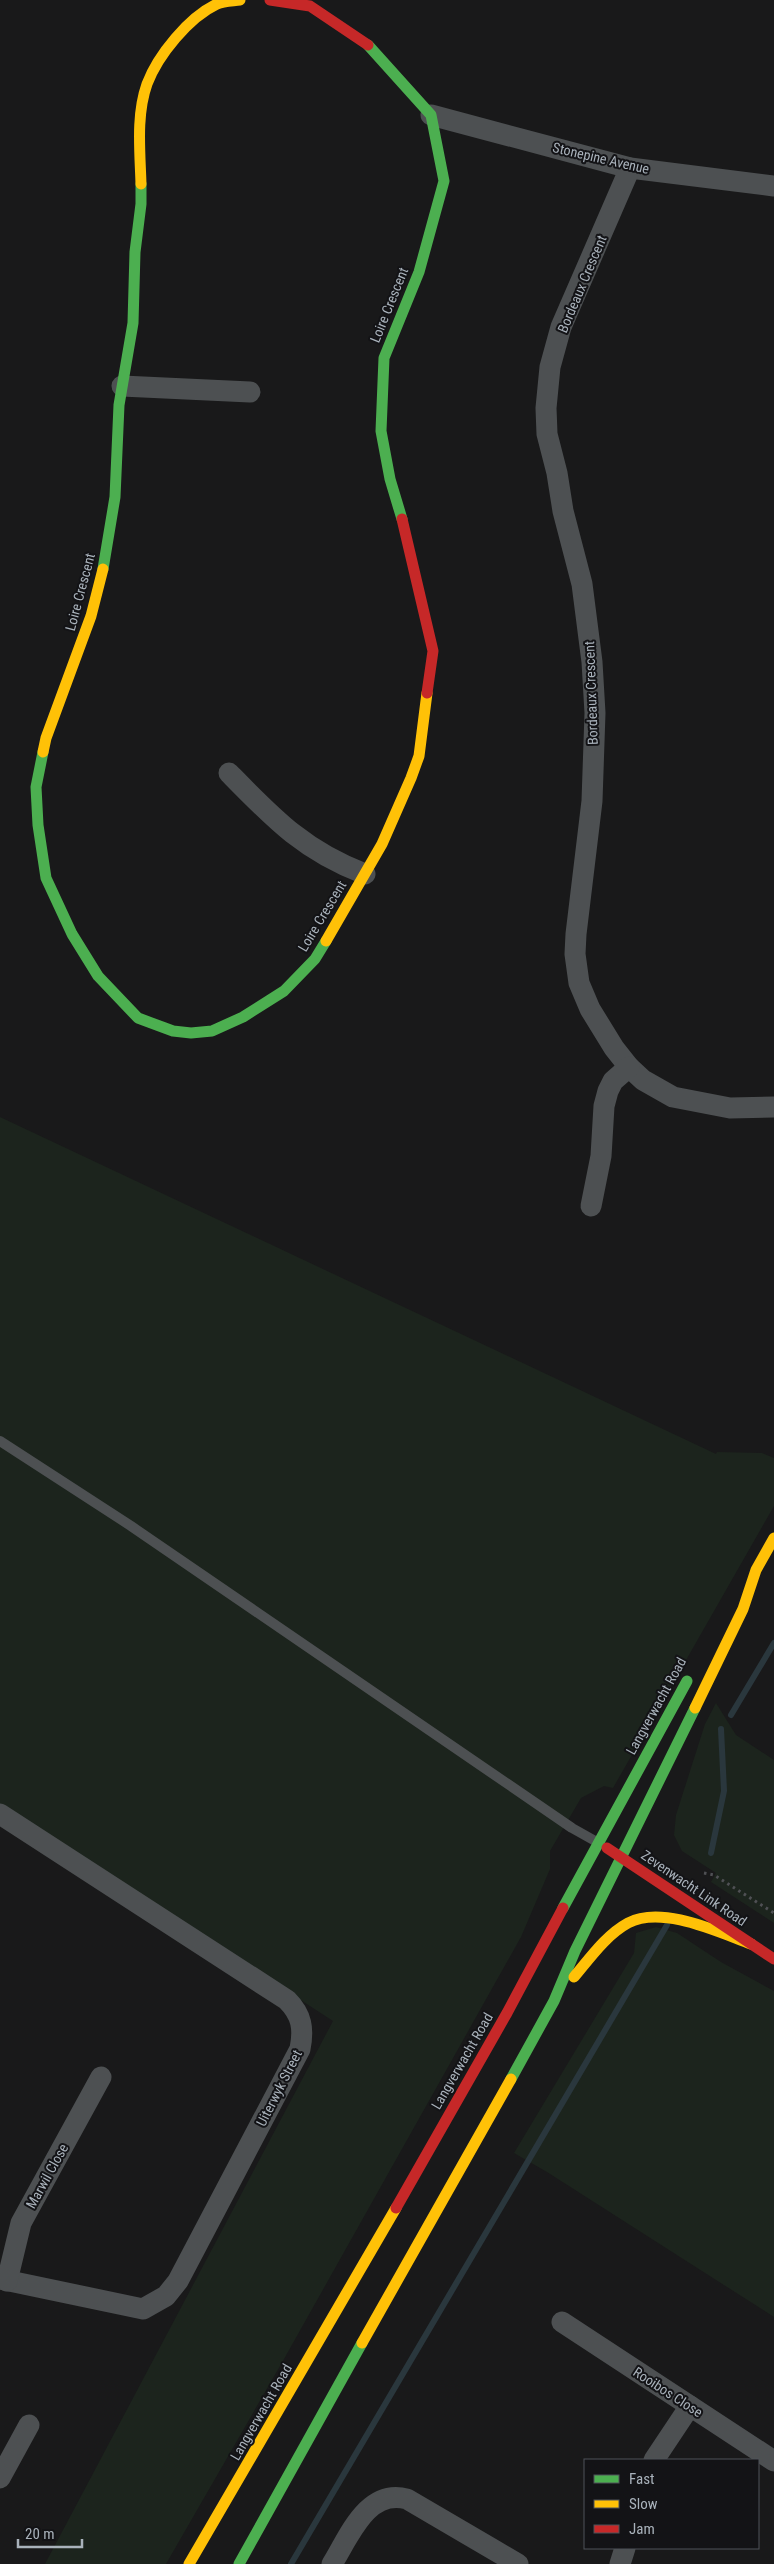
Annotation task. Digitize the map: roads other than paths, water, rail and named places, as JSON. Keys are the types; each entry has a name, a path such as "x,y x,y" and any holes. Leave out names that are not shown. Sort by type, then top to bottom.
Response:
{"street":[{"name":"Loire Crescent","path":"240,0 218,3 186,27 164,52 147,84 140,123 140,204 135,252 133,323 119,405 115,497 103,568 85,633 46,738 36,787 38,826 46,878 72,934 98,976 138,1018 173,1031 191,1033 212,1031 243,1017 284,991 315,960 390,827 419,756 433,651 409,542 390,479 382,430 384,358 419,272 444,181 431,115 374,49 310,6 270,0"},
{"name":"Stonepine Avenue","path":"431,115 630,168 774,186"},
{"name":"Bordeaux Crescent","path":"630,168 561,328 550,367 546,408 548,434 563,511 582,584 592,662 595,713 592,801 578,908 575,954 579,983 590,1009 628,1067 643,1080 673,1097 730,1108 774,1108"},
{"path":"122,386 250,392"},
{"path":"229,773 290,833 337,863 365,874"},
{"path":"591,1206 601,1156 604,1106 613,1081 628,1067"},
{"path":"734,1597 756,1570 774,1538"},
{"path":"239,2564 554,2001 575,1951 743,1609 756,1570"},
{"name":"Langverwacht Road","path":"189,2564 333,2319 507,2013 598,1842 692,1673"},
{"name":"Uiterwyk Street","path":"0,1814 287,2000 297,2010 301,2021 302,2035 295,2057 178,2281 166,2296 143,2309 3,2280"},
{"name":"Zevenwacht Link Road","path":"598,1842 774,1959"},
{"path":"554,2001 614,1933 639,1917 657,1915 751,1944"},
{"name":"Marwil Close","path":"3,2280 21,2223 101,2077"},
{"name":"Rooibos Close","path":"562,2322 774,2461"},
{"path":"655,2459 690,2406"},
{"path":"0,2478 29,2425"},
{"path":"332,2564 366,2510 376,2502 397,2496 407,2499 518,2564"},
{"path":"620,2564 625,2549"}],"lane":[{"path":"0,1441 131,1526 572,1828 598,1842"}],"waterway":[{"path":"731,1715 774,1643"},
{"path":"711,1853 724,1791 721,1729"},
{"path":"291,2564 667,1925"}]}
